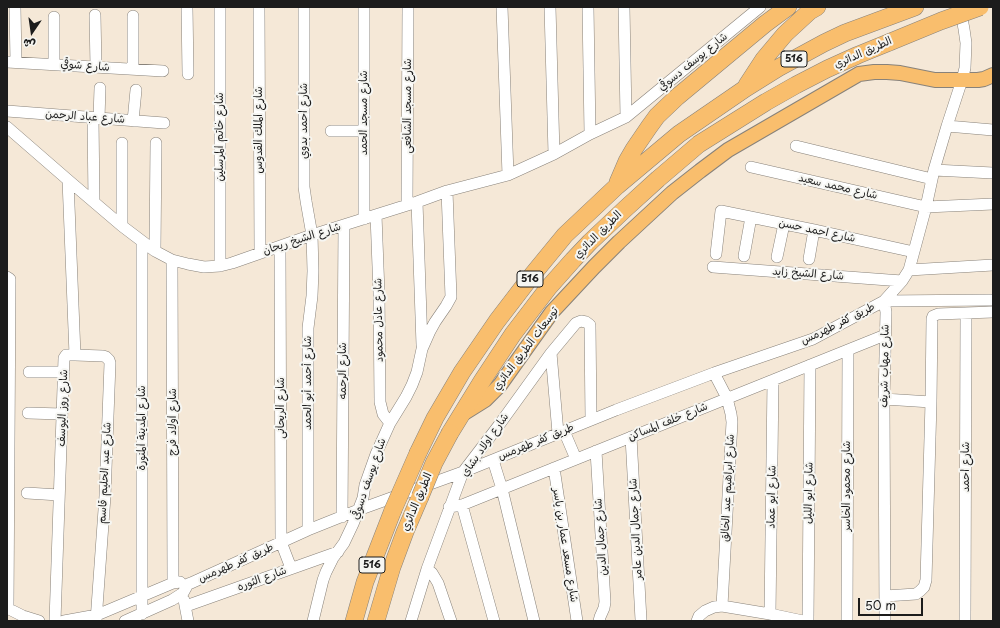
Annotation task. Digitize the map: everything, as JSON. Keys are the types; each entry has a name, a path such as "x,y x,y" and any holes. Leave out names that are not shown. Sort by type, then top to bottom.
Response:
{"highway":[{"path":"617,186 627,161 634,149 658,116 683,92 788,7"},
{"path":"746,88 757,68 774,46 797,22 817,7"},
{"name":"الطريق الدائري","path":"354,621 365,582 393,510 435,418 462,372 497,321 533,274 566,235 617,186 679,134 746,88 778,68 824,43 845,33 914,7"},
{"name":"الطريق الدائري","path":"376,621 392,567 405,532 434,463 450,433 460,415 513,334 549,287 573,260 625,209 699,144 737,120 802,82 858,55 941,21 980,7"}],"main road":[{"name":"توسعات الطريق الدائري","path":"460,415 485,400 500,385 552,312 594,267 645,217 700,171 728,150 859,74 874,72 900,73 935,80 984,79 993,75"}],"street":[{"path":"12,62 11,23 15,7"},
{"path":"187,7 188,74"},
{"name":"شارع خاتم المرسلين","path":"220,7 220,266"},
{"name":"شارع الملك القدوس","path":"259,7 260,253"},
{"name":"شارع احمد بدوي","path":"304,7 304,187 312,235"},
{"name":"شارع مسجد الحمد","path":"364,7 364,219"},
{"name":"شارع مسجد الشافعى","path":"408,7 412,203 422,349"},
{"path":"502,7 508,175"},
{"path":"550,7 554,154"},
{"path":"588,7 590,134"},
{"path":"624,7 626,117"},
{"name":"شارع يوسف دسوقي","path":"626,117 760,7"},
{"path":"884,301 909,270 933,175 962,80 965,68 966,43 960,7"},
{"path":"95,15 96,67"},
{"path":"133,16 133,69"},
{"path":"54,17 54,64"},
{"name":"شارع شوقي","path":"12,62 163,71"},
{"path":"94,202 96,118 100,88"},
{"path":"133,121 136,90"},
{"name":"شارع عباد الرحمن","path":"7,111 164,123"},
{"name":"شارع الشيخ ريحان","path":"7,127 122,226 155,251 172,260 188,264 199,266 220,266 232,264 312,235 447,191 508,175 554,154 590,134 626,117"},
{"path":"947,126 993,130"},
{"path":"331,131 364,131"},
{"path":"122,143 122,226"},
{"path":"155,251 156,143"},
{"path":"796,146 933,175 993,173"},
{"name":"شارع محمد سعيد","path":"750,167 926,207 993,204"},
{"name":"شارع روز اليوسف","path":"55,621 64,358 66,355 75,354 68,180"},
{"name":"شارع يوسف دسوقي","path":"313,621 323,580 329,565 349,534 372,464 380,445 390,423 412,385 417,372 422,349 435,322 451,297 447,191"},
{"name":"شارع احمد حسن","path":"716,254 721,211 914,252"},
{"name":"شارع عادل محمود","path":"376,214 379,293 380,402 383,414 390,423"},
{"path":"744,256 751,217"},
{"path":"777,257 784,224"},
{"name":"شارع الرحمه","path":"342,517 344,225"},
{"path":"809,259 814,230"},
{"name":"شارع أحمد أبو الحمد","path":"308,530 308,328 313,277 312,235"},
{"name":"شارع المدينة المنورة","path":"142,242 142,596 145,615"},
{"name":"شارع الريحانى","path":"280,247 281,542 291,568"},
{"name":"شارع اولاد فرج","path":"172,260 181,586 188,621"},
{"path":"909,270 993,265"},
{"name":"شارع الشيخ زايد","path":"713,267 902,280"},
{"path":"7,277 10,279 8,609 39,621"},
{"path":"884,301 993,300"},
{"name":"طريق كفر طهرمس","path":"64,621 97,618 142,596 181,586 308,530 358,510 463,472 591,420 813,339 884,301"},
{"name":"شارع مهاب شريف","path":"884,301 886,312 884,399 885,621"},
{"path":"885,596 916,594 924,587 926,580 933,316 938,314 993,312"},
{"name":"شارع احمد","path":"965,621 966,313"},
{"name":"شارع اولاد بشاي","path":"411,621 427,569 463,472 551,353 576,323 584,321 590,325 591,420"},
{"name":"شارع خلف المساكن","path":"449,507 462,505 885,335"},
{"name":"شارع محمود الخاسر","path":"847,621 848,350"},
{"path":"551,353 561,432 576,459"},
{"name":"شارع عبد الحليم قاسم","path":"75,354 103,356 109,360 110,363 105,496 97,618"},
{"name":"شارع ابو الليل","path":"808,621 810,365"},
{"path":"29,372 64,372"},
{"name":"شارع ابراهيم عبد الخالق","path":"714,374 727,398 732,422 722,606"},
{"name":"شارع ابو عماد","path":"773,380 774,617"},
{"path":"884,399 931,402"},
{"path":"28,413 62,414"},
{"name":"شارع جمال الدين عامر","path":"631,437 641,620"},
{"name":"شارع جمال الدين","path":"596,451 605,602 600,621"},
{"path":"493,460 502,489 534,621"},
{"name":"شارع مسعد عمار بن ياسر","path":"554,468 577,621"},
{"path":"27,494 60,495"},
{"path":"462,505 494,621"},
{"name":"شارع الثوره","path":"186,606 338,552"},
{"path":"427,569 432,573 438,583 451,621"},
{"name":"طريق كفر طهرمس","path":"125,621 145,615 172,600 181,586"},
{"path":"697,621 699,616 704,612 714,607 722,606 774,617 803,621"}]}
